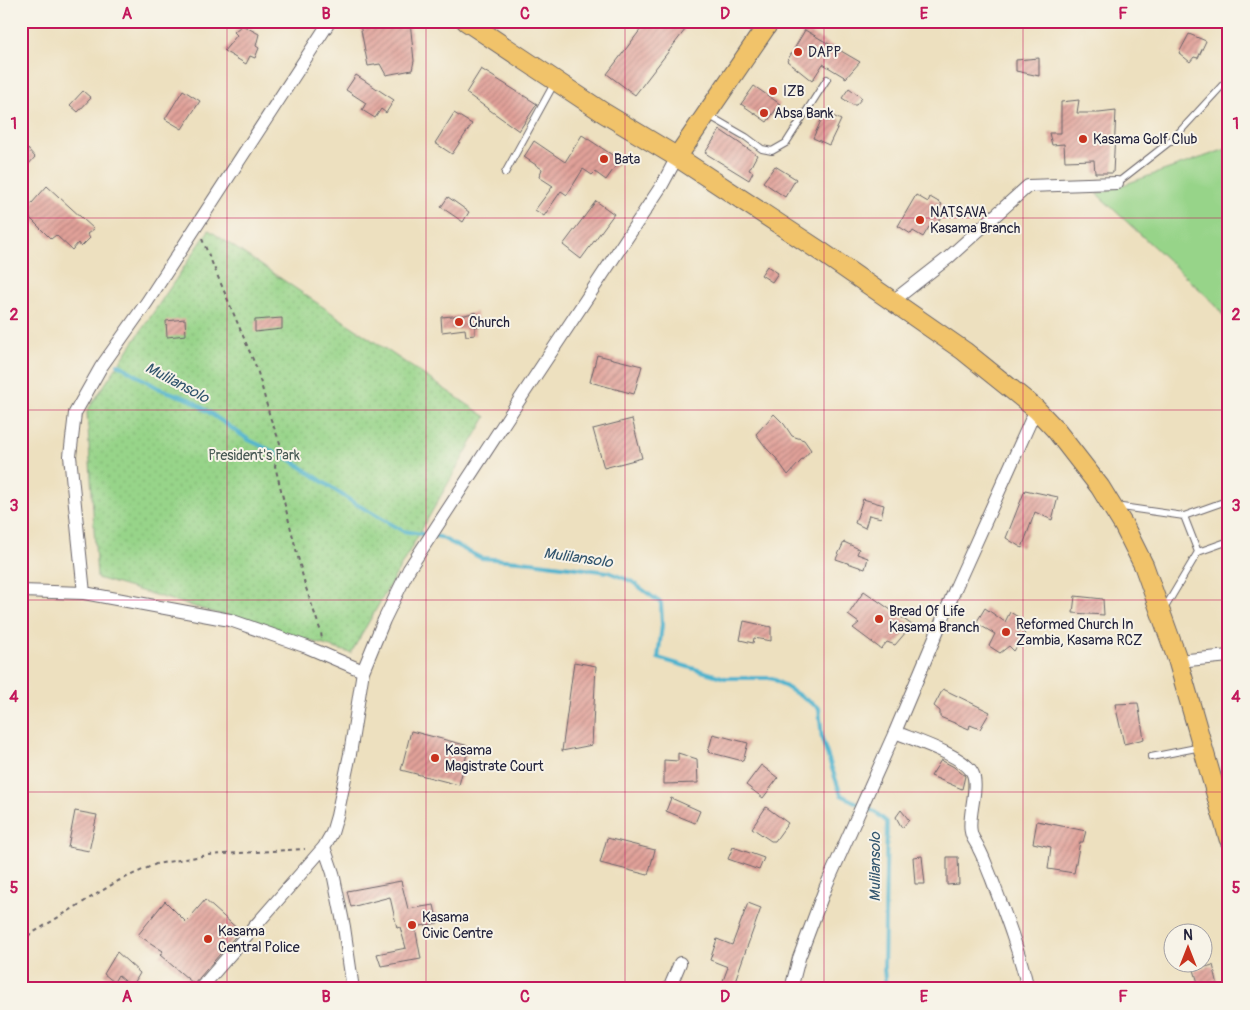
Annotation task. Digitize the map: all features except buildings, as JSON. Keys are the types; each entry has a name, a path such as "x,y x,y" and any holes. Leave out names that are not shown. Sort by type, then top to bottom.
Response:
{"main road":[{"path":"466,21 604,114 677,157 893,301 998,377 1036,409 1055,429 1112,505 1144,566 1178,661 1229,839"},
{"path":"677,157 770,21"}],"street":[{"path":"84,593 70,456 75,413 101,367 146,302 330,21"},
{"path":"200,989 324,847 332,832 337,816 350,754 363,671 384,620 410,569 662,185 677,157"},
{"path":"893,301 948,258 1028,186 1117,183"},
{"path":"791,989 799,958 826,886 1036,409"},
{"path":"21,591 84,593 230,620 324,654 363,671"},
{"path":"1178,661 1229,656"},
{"path":"895,732 949,754 972,772 974,794 970,831 980,850 1005,914 1021,960 1028,989"},
{"path":"324,847 333,873 344,926 353,989"},
{"path":"669,989 680,963"}],"lane":[{"path":"1117,183 1172,140 1229,78"},
{"path":"707,115 746,137 762,149 772,151 786,143 827,79"},
{"path":"505,173 555,81"},
{"path":"1112,505 1184,516 1229,500"},
{"path":"1184,516 1198,552"},
{"path":"1162,614 1198,552 1229,540"},
{"path":"1151,758 1202,747"}],"path":[{"path":"196,225 257,369 270,417 280,442 275,466 305,585 321,632 324,654"},
{"path":"21,940 118,881 156,864 208,856 324,847"}],"green space":[{"path":"1229,148 1229,323 1212,301 1097,194"},
{"name":"President's Park","path":"209,230 486,417 351,653 97,578 87,411"}],"waterway":[{"name":"Mulilansolo","path":"118,364 158,388 191,400 249,440 291,460 351,501 403,531 440,537 481,558 531,562 608,572 631,581 661,603 662,625 658,658 725,678 772,678 819,708 822,739 841,795 875,812 887,822 884,968 886,989"}],"place":[{"name":"DAPP","path":"798,52"},
{"name":"IZB","path":"773,91"},
{"name":"Absa Bank","path":"764,113"},
{"name":"Kasama Golf Club","path":"1083,139"},
{"name":"Bata","path":"604,159"},
{"name":"NATSAVA Kasama Branch","path":"920,220"},
{"name":"Church","path":"459,322"},
{"name":"Bread Of Life Kasama Branch","path":"879,619"},
{"name":"Reformed Church In Zambia, Kasama RCZ","path":"1006,632"},
{"name":"Kasama Magistrate Court","path":"435,758"},
{"name":"Kasama Civic Centre","path":"412,925"},
{"name":"Kasama Central Police","path":"208,939"}]}
